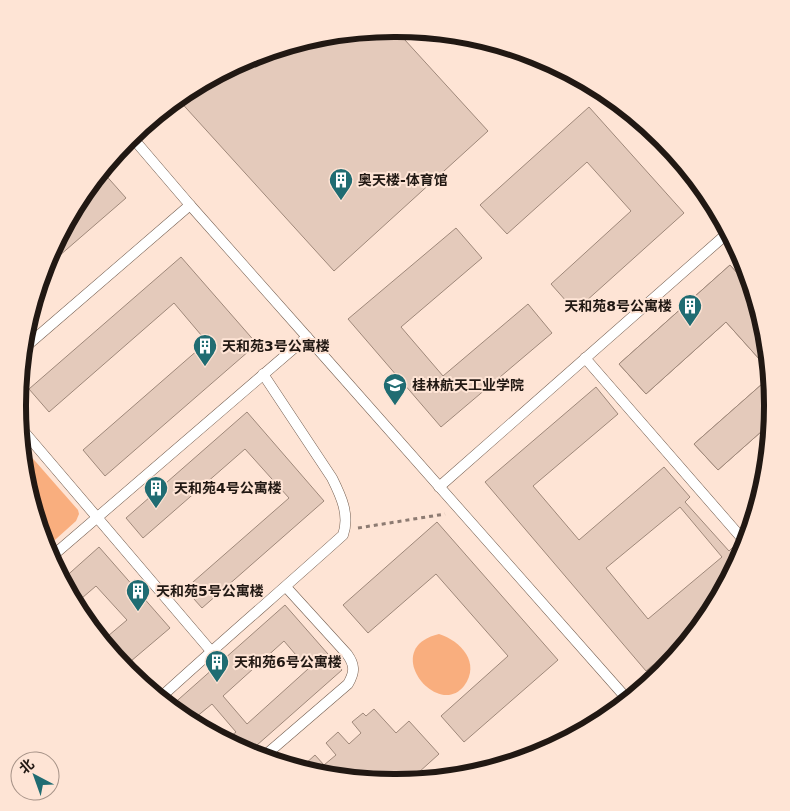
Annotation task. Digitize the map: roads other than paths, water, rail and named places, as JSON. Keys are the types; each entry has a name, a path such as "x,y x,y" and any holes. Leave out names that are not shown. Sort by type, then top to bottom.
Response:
{"lane":[{"path":"137,143 623,695"},
{"path":"32,342 190,205"},
{"path":"440,487 722,238"},
{"path":"56,552 306,336"},
{"path":"585,358 740,536"},
{"path":"165,693 286,587 343,535 345,530 345,510 332,478 263,374"},
{"path":"27,436 211,651"},
{"path":"269,752 348,684 353,676 354,669 353,662 347,654 286,587"}],"place":[{"name":"奥天楼-体育馆","path":"341,201"},
{"name":"天和苑8号公寓楼","path":"690,327"},
{"name":"天和苑3号公寓楼","path":"205,367"},
{"name":"桂林航天工业学院","path":"395,406"},
{"name":"天和苑4号公寓楼","path":"156,509"},
{"name":"天和苑5号公寓楼","path":"138,612"},
{"name":"天和苑6号公寓楼","path":"217,683"}]}
